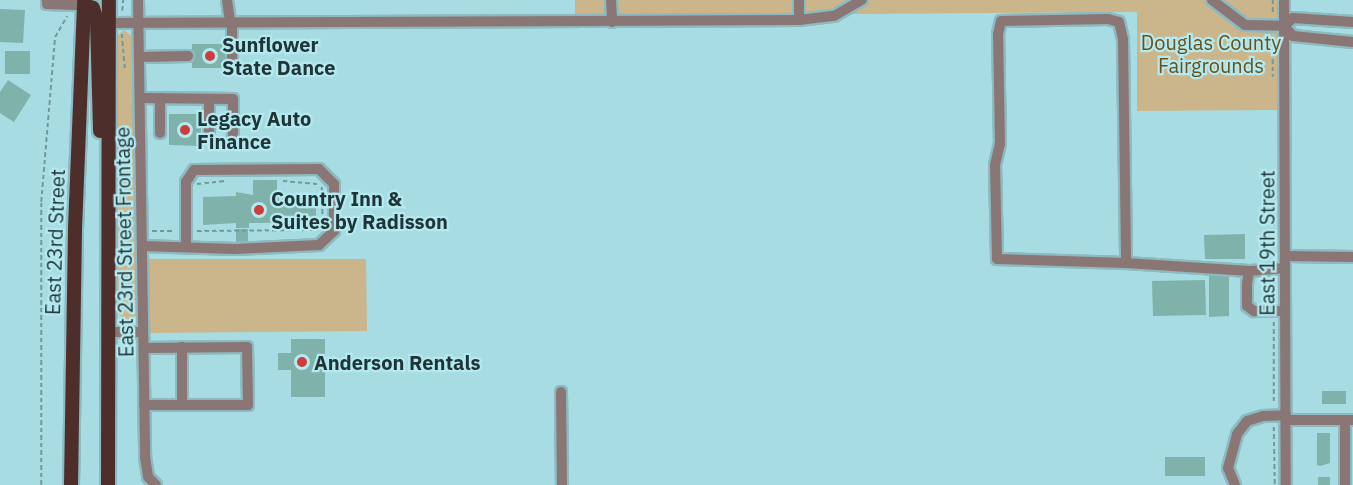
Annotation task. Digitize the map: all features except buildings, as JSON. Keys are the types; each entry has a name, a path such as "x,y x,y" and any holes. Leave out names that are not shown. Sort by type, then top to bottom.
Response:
{"main road":[{"path":"108,0 110,174 108,485"},
{"path":"84,2 93,8 97,15 101,146 110,174"},
{"name":"East 23rd Street","path":"71,485 75,229 84,2"}],"street":[{"path":"47,0 46,4 84,2"},
{"name":"East 23rd Street Frontage","path":"138,0 146,469 154,484"},
{"path":"227,0 231,22 232,67"},
{"path":"612,0 612,22"},
{"path":"799,0 799,20"},
{"path":"109,23 799,20 834,16 862,0"},
{"path":"1212,0 1245,25 1278,26 1293,18 1353,22"},
{"name":"East 19th Street","path":"1284,0 1278,26 1285,256 1279,268 1282,417 1286,485"},
{"path":"1126,263 1123,40 1119,22 1108,19 1001,21 998,34 1000,144 995,165 997,259 1126,263 1250,271 1279,268"},
{"path":"1278,26 1293,36 1353,42"},
{"path":"139,57 188,56"},
{"path":"140,98 233,99 233,135"},
{"path":"160,98 160,133"},
{"path":"208,131 209,99"},
{"path":"142,246 242,249 325,243 334,231 334,184 320,169 194,170 186,182 191,246"},
{"path":"1285,256 1353,257"},
{"path":"1250,271 1247,306 1254,311 1280,311"},
{"path":"110,332 143,332"},
{"path":"182,347 182,405"},
{"path":"144,348 248,347 248,405 144,405"},
{"path":"561,392 562,485"},
{"path":"1235,485 1228,468 1237,434 1247,421 1282,417 1349,420 1345,485"}],"path":[{"path":"122,12 123,0"},
{"path":"1273,0 1278,26 1273,82"},
{"path":"41,485 41,202 55,38 67,19 68,4"},
{"path":"122,32 125,69"},
{"path":"192,184 225,184 225,176"},
{"path":"126,231 323,230 322,184 283,184 283,176"},
{"path":"1274,204 1279,268 1282,417 1275,485"},
{"path":"191,246 191,231 197,221"}],"green space":[{"name":"Douglas County Fairgrounds","path":"575,0 1278,0 1279,110 1137,111 1137,12 575,16"},
{"path":"124,30 133,37 137,315 127,323 117,312 115,84 117,36"},
{"path":"148,259 366,259 367,331 150,333"}],"place":[{"name":"Sunflower State Dance","path":"210,56"},
{"name":"Legacy Auto Finance","path":"185,130"},
{"name":"Country Inn & Suites by Radisson","path":"259,210"},
{"name":"Anderson Rentals","path":"302,362"}]}
